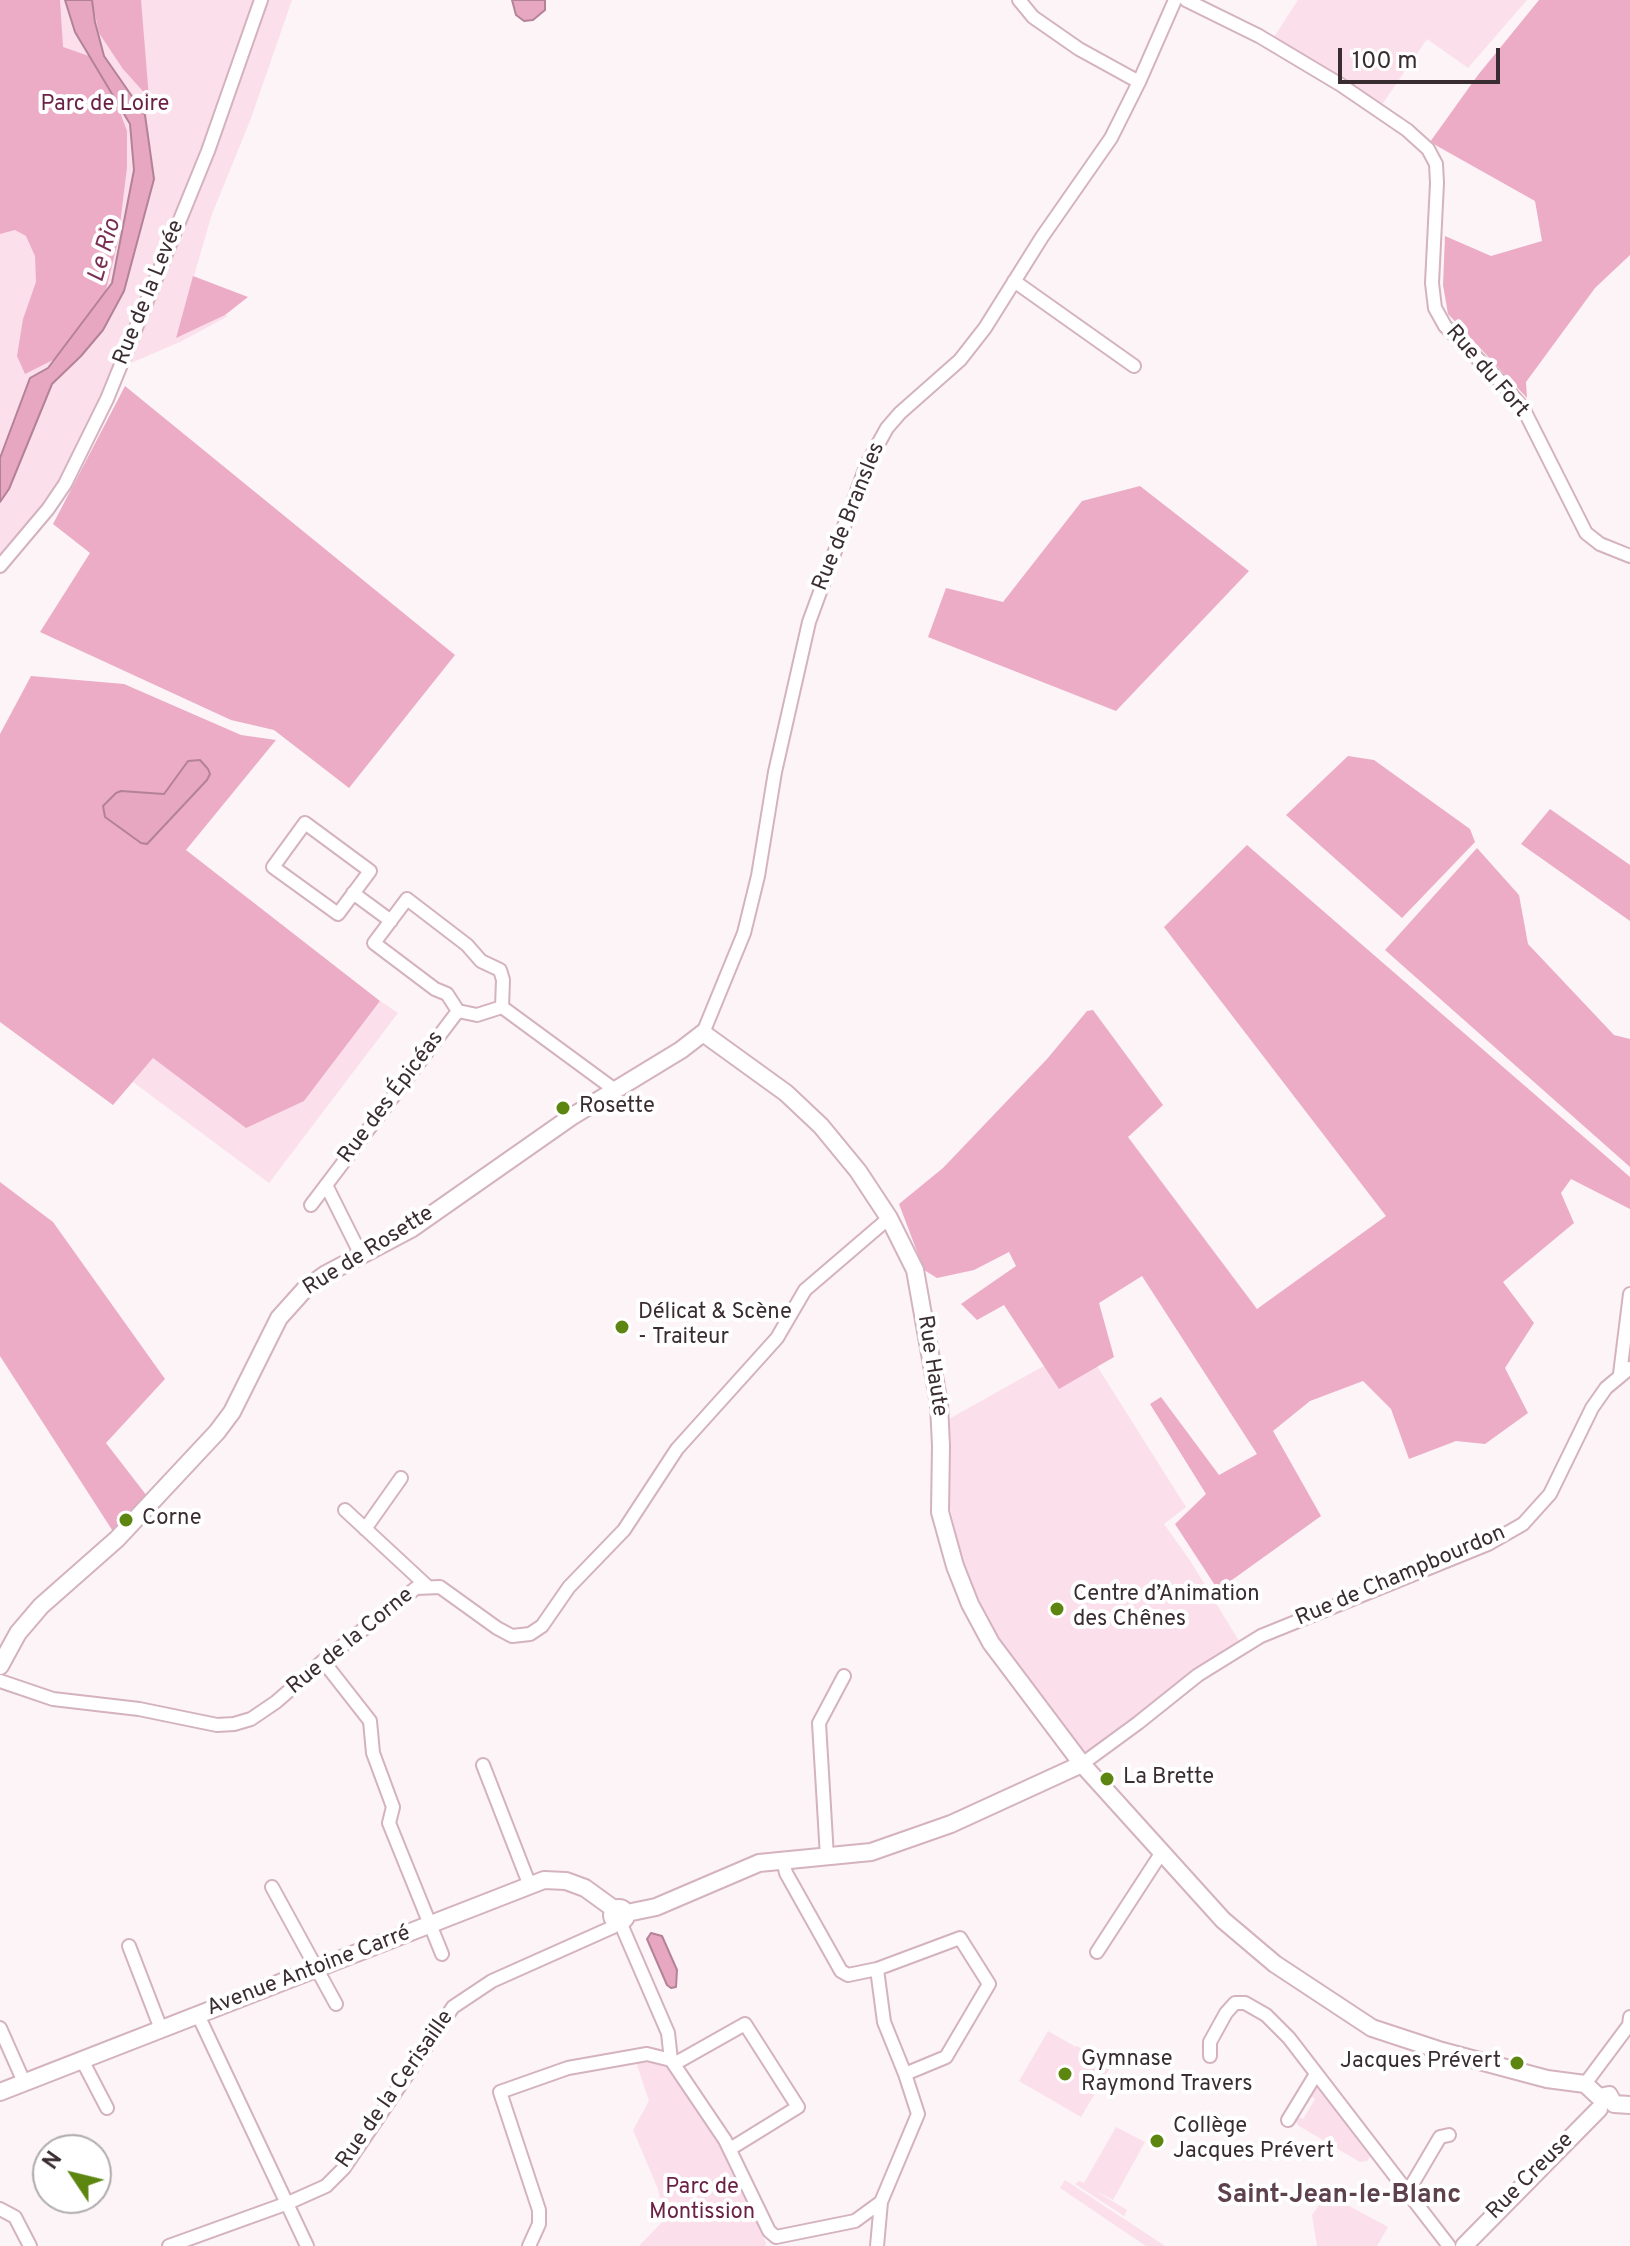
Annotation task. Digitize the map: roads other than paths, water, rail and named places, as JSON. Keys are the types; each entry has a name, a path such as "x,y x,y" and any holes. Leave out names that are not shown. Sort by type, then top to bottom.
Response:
{"street":[{"name":"Rue de la Levée","path":"0,566 65,484 107,399 208,151 261,0"},
{"path":"1019,0 1033,17 1079,49 1139,82"},
{"name":"Rue de Bransles","path":"703,1033 738,952 748,919 775,772 809,622 867,464 887,428 900,413 960,360 985,328 1111,138 1175,0"},
{"name":"Rue du Fort","path":"1186,0 1259,36 1341,85 1407,130 1428,149 1436,164 1437,183 1432,283 1435,308 1445,326 1523,408 1586,533 1600,544 1630,556"},
{"path":"1014,281 1134,366"},
{"path":"305,823 370,871 353,893 338,914 273,867 305,823"},
{"path":"353,893 391,921 407,899 467,945 481,961 500,970 503,980 502,1007 615,1090"},
{"name":"Rue des Épicéas","path":"391,921 374,943 435,989 447,994 458,1011 477,1015 502,1007"},
{"name":"Rue des Épicéas","path":"311,1205 458,1011"},
{"name":"Rue de Rosette","path":"0,1666 18,1633 41,1606 117,1539 217,1432 232,1412 273,1329 291,1303 326,1274 411,1229 571,1117 681,1050 703,1033"},
{"name":"Rue Haute","path":"703,1033 786,1093 821,1126 858,1171 889,1218 915,1270 939,1404 940,1512 955,1566 970,1604 991,1643 1082,1764 1233,1929 1275,1964 1372,2028 1442,2051 1551,2080 1585,2084"},
{"name":"Rue des Épicéas","path":"326,1185 361,1255"},
{"name":"Rue de la Corne","path":"0,1681 53,1699 139,1709 217,1725 234,1724 261,1713 416,1588 440,1587 512,1636 530,1634 542,1626 569,1587 624,1530 677,1449 777,1338 805,1290 889,1218"},
{"path":"1625,1371 1623,1332 1630,1294"},
{"name":"Rue de Champbourdon","path":"1082,1764 1198,1675 1261,1636 1488,1544 1523,1524 1550,1494 1592,1408 1625,1371"},
{"path":"365,1529 401,1478"},
{"path":"345,1510 427,1586"},
{"path":"323,1661 370,1721 373,1753 393,1807 389,1823 442,1954"},
{"path":"827,1857 819,1723 844,1676"},
{"name":"Rue de la Cerisaille","path":"169,2246 326,2186 344,2168 453,2007 492,1981 613,1927 620,1916 656,1907 759,1863 871,1852 951,1824 1082,1764"},
{"path":"483,1765 530,1886"},
{"path":"1097,1952 1162,1852"},
{"path":"783,1860 786,1873 841,1971 848,1975 877,1969 960,1938 989,1984 946,2057 905,2074"},
{"name":"Avenue Antoine Carré","path":"0,2092 544,1880 566,1881 585,1888 620,1916"},
{"path":"272,1887 336,2004"},
{"path":"620,1916 668,2033 672,2062 730,2149 769,2231 776,2237 855,2221 881,2202"},
{"path":"129,1946 161,2029"},
{"path":"877,1969 884,2022 918,2114 881,2202 877,2242"},
{"path":"1210,2056 1210,2042 1235,2003 1245,2003 1266,2015 1289,2038 1449,2246"},
{"path":"198,2015 307,2246"},
{"path":"1610,2104 1585,2084 1629,2025 1630,2017"},
{"path":"529,2246 539,2224 539,2210 500,2092 568,2068 647,2054 672,2062 745,2024 798,2107 730,2149"},
{"path":"0,2028 24,2082"},
{"path":"647,2054 668,2033"},
{"path":"82,2060 107,2108"},
{"path":"1288,2120 1316,2074"},
{"name":"Rue Creuse","path":"1464,2246 1610,2104"},
{"path":"1407,2193 1440,2137 1449,2135"},
{"path":"0,2209 15,2217 30,2246"},
{"path":"855,2221 877,2242"}],"place":[{"name":"Rosette","path":"563,1108"},
{"name":"Délicat & Scène - Traiteur","path":"622,1327"},
{"name":"Corne","path":"126,1520"},
{"name":"Centre d’Animation des Chênes","path":"1057,1609"},
{"name":"La Brette","path":"1107,1779"},
{"name":"Jacques Prévert","path":"1517,2063"},
{"name":"Gymnase Raymond Travers","path":"1065,2074"},
{"name":"Collège Jacques Prévert","path":"1157,2141"}],"district":[{"name":"Saint-Jean-le-Blanc","path":"1339,2197"}],"park label":[{"name":"Parc de Loire","path":"105,106"},
{"name":"Parc de Montission","path":"702,2202"}],"water label":[{"name":"Le Rio","path":"106,251"}]}
